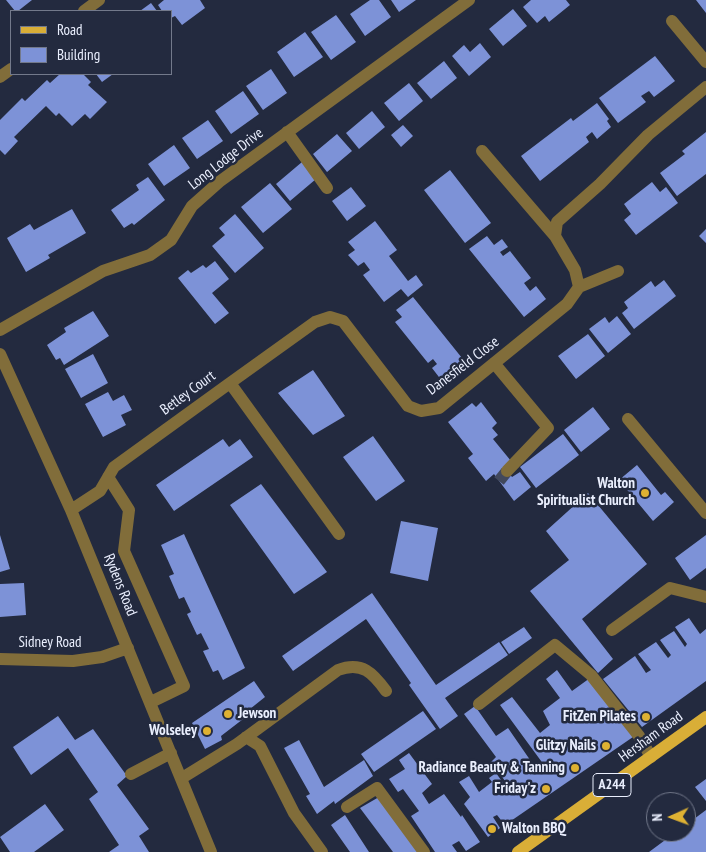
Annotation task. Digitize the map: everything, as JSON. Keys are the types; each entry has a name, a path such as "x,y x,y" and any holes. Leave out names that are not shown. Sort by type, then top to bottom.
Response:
{"main road":[{"name":"Hersham Road","path":"518,852 706,717"}],"street":[{"path":"85,10 99,0"},
{"name":"Long Lodge Drive","path":"0,330 103,271 150,255 171,240 192,206 219,182 469,0"},
{"path":"672,21 706,62"},
{"path":"0,78 10,70"},
{"path":"555,236 557,222 600,184 648,135 706,87"},
{"path":"286,132 327,188"},
{"path":"482,151 555,236 575,270 579,287 618,271"},
{"name":"Danesfield Close","path":"230,383 315,322 330,317 343,321 408,406 421,411 439,408 567,304 579,287"},
{"name":"Rydens Road","path":"0,354 71,510 211,852"},
{"path":"494,363 548,428 508,471"},
{"name":"Betley Court","path":"71,510 100,491 114,467 230,383 339,534"},
{"path":"628,420 706,513"},
{"path":"108,477 129,510 124,551 184,686 151,702"},
{"path":"612,630 670,588 706,597"},
{"path":"479,704 554,645 591,675 639,736 651,757"},
{"name":"Sidney Road","path":"0,659 73,661 102,657 128,648"},
{"path":"182,778 246,737 299,697 343,668 365,669 373,674 386,691"},
{"path":"246,737 260,746 294,813 322,852"},
{"path":"131,774 171,753"},
{"path":"347,807 377,788 424,852"},
{"name":"Rydens Road","path":"204,831 218,852"}],"building":[{"path":"6,0 32,0 19,10 14,10"},
{"path":"164,0 200,0 205,8 182,25 175,16 172,18 172,10 161,10 158,5"},
{"path":"370,0 379,0 391,17 365,36 350,14"},
{"path":"391,0 416,0 399,12"},
{"path":"531,0 566,0 570,5 549,22 545,16 537,23 523,7"},
{"path":"696,0 706,0 706,13"},
{"path":"151,3 156,10 141,10"},
{"path":"513,9 527,26 503,46 489,29"},
{"path":"336,15 356,42 331,60 311,32"},
{"path":"305,32 323,57 294,77 277,52"},
{"path":"480,43 491,57 469,76 452,56 464,45 470,52"},
{"path":"655,56 675,81 654,97 649,91 641,96 646,102 618,123 599,98"},
{"path":"444,61 457,78 431,99 417,83"},
{"path":"271,69 287,93 263,110 246,86"},
{"path":"59,75 84,75 91,82 88,85 107,102 90,119 85,114 72,126 59,113 56,116 46,106 14,137 18,141 5,155 0,150 0,120 22,98 25,101 47,80 50,83"},
{"path":"97,75 112,75 102,82"},
{"path":"409,83 423,101 399,121 384,103"},
{"path":"243,91 259,114 231,134 215,111"},
{"path":"597,103 609,119 607,121 611,127 597,139 592,132 586,137 589,142 540,181 521,156 571,118 573,121"},
{"path":"372,111 385,127 359,149 346,133"},
{"path":"208,120 223,141 197,159 182,138"},
{"path":"403,125 413,136 401,147 391,135"},
{"path":"706,132 706,174 677,196 660,173 685,154 682,151"},
{"path":"337,134 352,151 327,172 313,154"},
{"path":"174,145 190,168 164,186 148,164"},
{"path":"302,162 316,179 290,201 276,184"},
{"path":"450,170 491,223 465,243 424,190"},
{"path":"148,177 165,200 134,225 132,223 124,228 111,210 139,190 136,185"},
{"path":"652,182 660,192 666,187 678,203 636,235 624,220 631,214 624,204"},
{"path":"270,183 292,209 263,233 241,207"},
{"path":"351,187 366,206 347,221 332,201"},
{"path":"72,209 86,233 48,255 50,258 26,272 7,238 30,224 34,230"},
{"path":"235,214 264,248 235,273 212,246 225,235 219,228"},
{"path":"375,221 397,250 389,256 408,281 416,275 423,285 408,297 401,289 384,302 363,275 370,270 364,262 358,266 348,255 355,250 348,242"},
{"path":"706,229 706,243 699,236"},
{"path":"487,236 494,245 502,239 508,247 500,252 503,256 510,251 531,278 524,283 530,291 536,286 546,299 524,317 469,249"},
{"path":"215,261 229,279 212,293 229,313 215,324 178,278 188,270 191,273 203,265 206,268"},
{"path":"664,280 676,296 634,329 622,313 628,308 624,302 651,281 655,287"},
{"path":"413,297 466,363 442,381 432,368 437,364 433,359 428,363 395,322 402,317 396,310"},
{"path":"93,311 109,336 64,365 60,358 56,360 47,345 66,332 64,328"},
{"path":"617,316 631,334 608,353 589,329 605,317 609,323"},
{"path":"588,334 605,356 576,379 558,356"},
{"path":"93,354 108,383 81,398 65,369"},
{"path":"313,370 345,416 313,435 278,393"},
{"path":"108,392 113,401 124,395 132,410 121,415 126,425 103,437 85,404"},
{"path":"481,402 497,423 492,428 498,435 493,439 511,461 504,467 512,477 520,472 531,487 514,501 494,474 486,481 468,458 473,454 448,422 472,403 476,407"},
{"path":"593,407 610,429 581,452 564,430"},
{"path":"563,434 579,455 536,488 520,467"},
{"path":"373,436 405,481 376,501 343,457"},
{"path":"223,439 229,447 240,439 253,457 174,511 156,485"},
{"name":"Walton Spiritualist Church","path":"637,465 661,495 665,492 674,502 653,521 619,480"},
{"path":"261,484 327,572 294,594 230,505"},
{"path":"588,493 647,564 582,619 613,659 598,673 530,591 569,560 546,531"},
{"path":"401,521 438,528 428,581 390,573"},
{"path":"184,534 245,668 223,680 218,670 213,672 203,651 209,649 201,633 197,635 187,614 191,612 184,597 179,599 169,576 174,574 161,545"},
{"path":"0,535 10,569 0,572"},
{"path":"706,535 706,568 690,580 675,558"},
{"path":"24,583 26,615 0,617 0,584"},
{"path":"372,593 436,685 499,642 508,655 445,698 458,716 440,729 409,685 411,683 366,619 293,671 282,656"},
{"path":"689,618 700,634 706,629 706,681 642,727 603,679 635,656 646,673 651,670 638,654 656,642 668,658 671,655 660,640 674,631 685,647 687,644 675,627"},
{"path":"524,627 532,638 509,654 501,642"},
{"path":"557,670 572,691 590,678 633,737 505,825 497,815 493,817 500,828 488,837 464,804 470,797 459,782 469,776 479,792 492,782 489,778 496,773 509,791 511,789 491,762 496,757 464,714 475,706 496,736 508,728 537,770 544,765 500,705 512,697 540,733 550,725 543,711 560,698 546,679"},
{"path":"254,681 265,697 245,713 247,716 221,736 222,740 205,749 192,723"},
{"path":"423,711 436,729 374,772 361,754"},
{"path":"58,716 75,740 93,729 127,776 117,785 149,829 139,836 149,852 109,852 119,845 89,799 98,792 68,748 31,775 13,747"},
{"path":"299,740 324,787 364,760 373,776 335,804 334,801 317,814 306,796 310,794 284,748"},
{"path":"409,753 432,784 422,793 429,804 444,794 461,817 462,815 480,842 466,851 459,841 452,845 457,852 435,852 411,816 419,811 403,789 398,792 389,779 405,769 399,760"},
{"path":"706,779 706,801 695,787"},
{"path":"379,797 419,852 393,852 360,808"},
{"path":"45,804 64,830 34,852 10,852 0,837"},
{"path":"706,810 706,852 649,852 662,842 696,842 696,818"},
{"path":"345,815 369,852 350,852 331,825"}],"tunnel":[{"path":"499,481 507,471"}],"place":[{"name":"Walton Spiritualist Church","path":"645,493"},
{"name":"Jewson","path":"228,714"},
{"name":"FitZen Pilates","path":"646,717"},
{"name":"Wolseley","path":"207,731"},
{"name":"Glitzy Nails","path":"606,746"},
{"name":"Radiance Beauty & Tanning","path":"575,768"},
{"name":"Friday'z","path":"546,789"},
{"name":"Walton BBQ","path":"492,829"}]}
